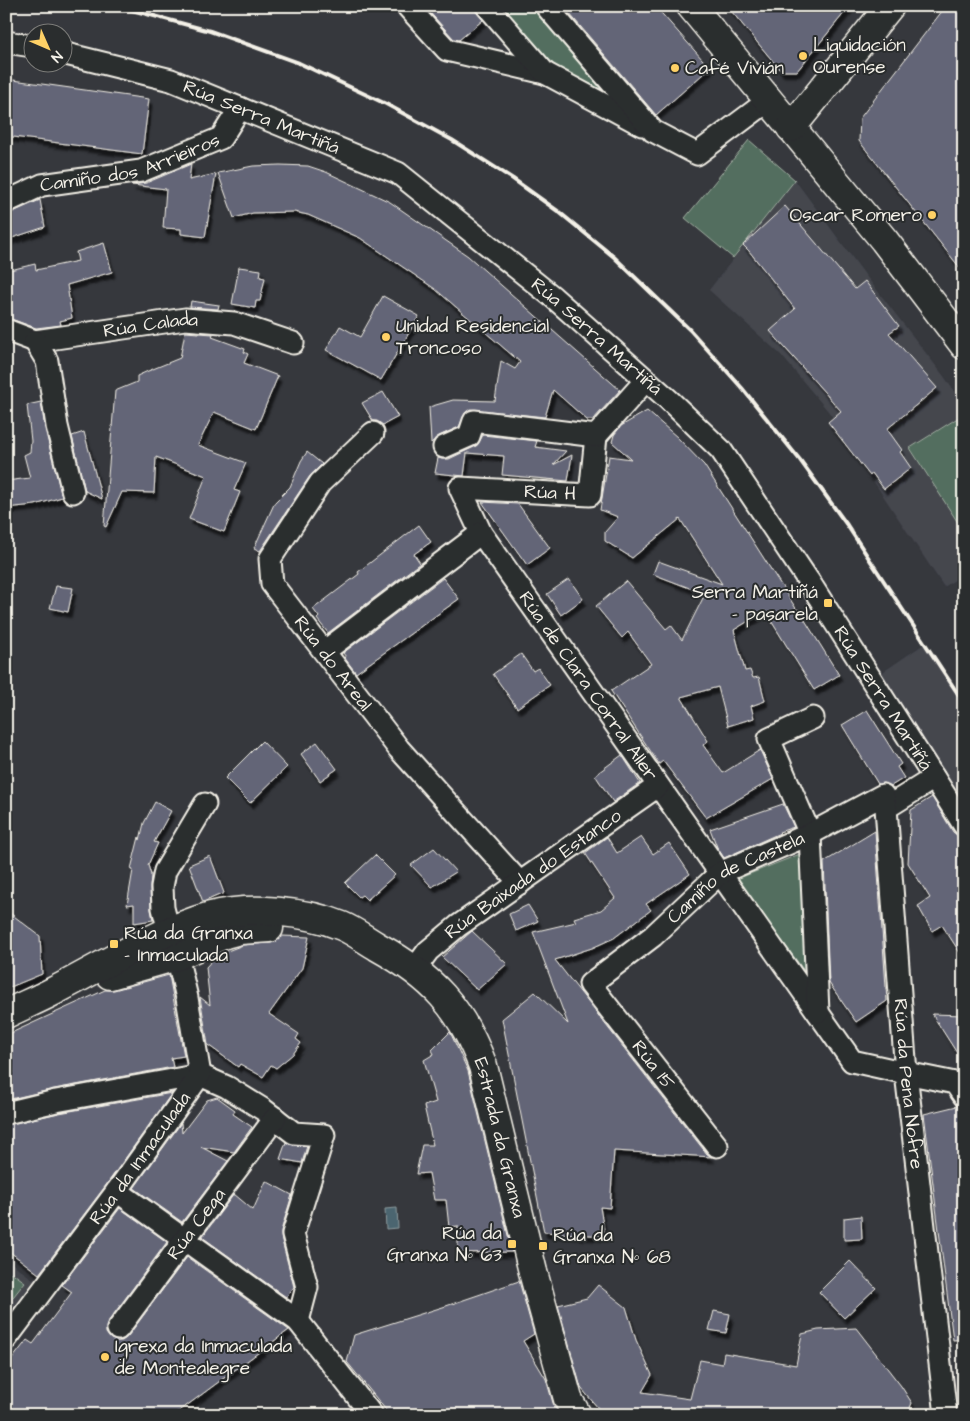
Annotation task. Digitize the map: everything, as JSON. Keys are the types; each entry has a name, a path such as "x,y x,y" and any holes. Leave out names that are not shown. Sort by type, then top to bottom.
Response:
{"main road":[{"path":"691,6 884,240 964,345"},
{"path":"792,128 890,6"},
{"name":"Estrada da Granxa","path":"6,1014 55,991 84,974 173,943 256,928 309,929 360,937 414,970 443,995 456,1011 480,1056 489,1085 533,1272 568,1399 577,1415"}],"street":[{"path":"407,6 447,50 545,73 697,154 768,101"},
{"path":"487,6 545,73"},
{"path":"546,6 653,131"},
{"path":"6,42 22,44"},
{"name":"Rúa Serra Martiñá","path":"72,55 171,80 398,173 553,296 720,450 808,580 964,825"},
{"name":"Camiño dos Arrieiros","path":"6,202 42,185 141,171 221,138 240,108"},
{"name":"Rúa Calada","path":"6,330 35,341 185,319 234,323 293,343"},
{"path":"35,341 47,361 56,426 73,492"},
{"path":"444,447 469,436 474,421 596,436 646,380"},
{"name":"Rúa do Areal","path":"373,433 320,482 270,559 272,584 399,749 520,883"},
{"name":"Rúa H","path":"464,495 460,488 590,495 596,436"},
{"name":"Rúa de Clara Corral Aller","path":"464,495 481,532 852,1061 956,1082 964,1096"},
{"path":"325,651 481,532"},
{"path":"814,718 769,739 810,834 818,1012"},
{"path":"886,808 934,778"},
{"name":"Rúa Baixada do Estanco","path":"414,970 428,951 458,926 658,786"},
{"name":"Camiño de Castela","path":"590,984 653,936 720,873 810,834 883,796 886,808"},
{"name":"Rúa da Inmaculada","path":"6,1339 200,1076 188,998 163,908 162,887 165,871 204,804"},
{"name":"Rúa da Pena Nofre","path":"886,808 906,1073 946,1415"},
{"name":"Rúa 15","path":"590,984 716,1146"},
{"path":"6,1113 56,1100 200,1076 227,1087 275,1118 294,1133 324,1135 293,1234 307,1287 298,1321"},
{"name":"Rúa Cega","path":"118,1330 275,1118"},
{"path":"117,1191 298,1321 372,1415"}],"shaded area":[{"path":"795,180 964,405 964,414 910,448 964,532 964,574 944,587 870,476 828,422 833,418 828,411 781,355 709,290"},
{"path":"924,644 928,645 964,700 964,814 877,676"},
{"path":"6,1259 34,1280 7,1315 6,1314"}],"green space":[{"path":"496,6 534,6 619,105 551,68"},
{"path":"749,140 795,180 733,258 685,218"},
{"path":"964,414 964,532 910,448"},
{"path":"800,854 808,976 737,879"},
{"path":"11,1272 25,1282 6,1306 6,1278"}],"water":[{"path":"397,1208 398,1228 386,1229 385,1209"}],"building":[{"path":"424,6 471,6 483,20 459,40 454,39"},
{"path":"563,6 655,6 710,68 656,115"},
{"path":"727,6 850,6 797,71 781,71"},
{"path":"946,6 964,6 964,273 859,141 860,118"},
{"path":"6,79 149,99 142,154 6,136"},
{"path":"191,164 189,180 216,174 205,237 181,234 181,229 163,228 166,189 132,185 146,183"},
{"path":"253,166 308,166 326,172 390,202 468,256 620,390 593,420 587,420 553,390 545,417 470,409 465,413 459,427 439,436 431,443 429,407 453,400 495,401 501,361 515,369 520,362 435,289 360,238 308,215 294,212 253,213 234,218 218,173"},
{"path":"40,200 45,227 6,240 6,215"},
{"path":"785,206 855,289 865,281 899,326 889,333 937,388 887,429 902,450 900,452 911,468 884,489 872,473 870,476 828,422 841,411 770,331 795,309 743,245"},
{"path":"104,243 112,272 67,285 72,318 60,321 61,325 36,328 11,319 6,296 6,271 35,264 36,270 78,261 76,252"},
{"path":"239,267 261,270 260,277 265,278 260,301 256,301 255,308 232,304"},
{"name":"Unidad Residencial Troncoso","path":"383,296 419,316 381,380 326,350 340,326 360,337"},
{"path":"191,301 219,305 218,309 190,307"},
{"path":"185,332 213,334 212,337 245,349 244,352 248,354 244,363 278,376 256,429 214,412 198,445 246,463 234,490 240,492 224,532 189,519 206,476 156,457 154,493 122,492 106,527 104,526 115,391 137,382 137,376 180,358"},
{"path":"383,392 398,417 383,425 373,421 362,403"},
{"path":"41,402 45,429 62,497 35,505 6,508 6,481 30,478 24,455 30,452 31,441 27,405"},
{"path":"647,411 677,437 704,465 839,675 814,690 765,611 734,630 745,671 750,670 753,678 759,677 765,701 751,706 754,718 728,726 718,687 681,697 708,741 703,745 723,773 760,750 773,779 706,818 663,761 659,764 611,691 651,664 628,632 622,638 596,606 626,581 666,629 671,625 682,640 705,594 653,574 658,561 722,584 680,519 632,558 605,541 605,532 618,517 600,510 609,456 631,459 612,442 614,435 621,426"},
{"path":"84,432 102,499 85,491 72,436"},
{"path":"483,435 537,441 535,447 566,451 553,465 572,455 568,481 502,475 504,456 467,453 464,476 435,473 438,458 449,459 474,447"},
{"path":"307,452 322,464 310,476 260,551 254,548 275,502 290,487"},
{"path":"482,502 518,504 550,548 527,565"},
{"path":"419,525 431,542 414,554 420,563 328,633 317,619 319,617 313,609"},
{"path":"443,578 459,599 356,673 343,653"},
{"path":"569,579 583,599 561,615 547,594"},
{"path":"56,586 73,588 68,612 50,608"},
{"path":"521,654 533,671 538,668 550,685 517,708 493,674"},
{"path":"867,710 901,764 897,767 904,778 891,786 883,783 878,784 842,725"},
{"path":"262,741 287,767 250,803 225,778"},
{"path":"317,742 337,769 320,781 301,754"},
{"path":"622,755 640,783 613,802 595,775"},
{"path":"932,797 953,832 958,836 964,837 964,959 942,925 932,931 918,906 930,898 908,863 911,810"},
{"path":"155,802 171,811 154,842 158,843 148,865 151,875 150,888 153,920 134,923 134,904 127,905 133,870 131,869 144,823"},
{"path":"783,804 794,827 779,832 724,858 717,847 710,829"},
{"path":"875,831 887,1001 856,1022 829,983 824,862"},
{"path":"607,837 617,853 641,837 653,854 669,843 690,874 646,904 651,910 614,938 592,948 555,960 707,1154 712,1157 614,1151 610,1208 600,1207 605,1236 544,1232 502,1019 535,992 568,1024 533,932 576,922 574,918 601,910 615,898 585,853"},
{"path":"434,848 456,872 432,887 411,865"},
{"path":"375,855 395,875 367,900 362,895 359,897 345,883"},
{"path":"210,856 224,893 203,902 189,865"},
{"path":"528,905 538,921 516,931 509,914"},
{"path":"6,910 40,936 42,974 8,988"},
{"path":"472,931 507,964 477,990 442,957"},
{"path":"282,936 309,937 302,968 269,1014 299,1034 296,1039 301,1043 293,1054 276,1068 271,1065 263,1077 240,1064 238,1067 208,1045 200,997 210,1005 206,967 217,955 243,945 271,943 277,941"},
{"path":"169,975 184,1056 171,1058 173,1067 6,1100 6,1059 13,1073 11,1033 105,990 114,990"},
{"path":"932,1014 964,1015 964,1064"},
{"path":"450,1032 468,1071 512,1252 458,1253 458,1226 449,1227 446,1200 434,1200 429,1173 416,1174 422,1145 433,1145 424,1106 436,1102 424,1060 434,1054 432,1050"},
{"path":"172,1093 107,1184 39,1274 6,1249 6,1125 59,1113"},
{"path":"217,1097 235,1110 233,1114 252,1127 234,1152 201,1147 228,1161 182,1222 134,1188 181,1123 182,1133 207,1100"},
{"path":"957,1106 964,1108 964,1339 953,1340 924,1114"},
{"path":"286,1142 293,1145 307,1146 302,1163 280,1159"},
{"path":"266,1181 292,1195 281,1231 294,1287 286,1297 202,1237 234,1194 253,1210"},
{"path":"120,1208 167,1242 108,1322 106,1333 111,1339 122,1341 128,1336 187,1257 289,1330 174,1415 6,1415 6,1367 27,1340 33,1344 72,1292 62,1285"},
{"path":"861,1216 862,1239 844,1240 844,1218"},
{"path":"850,1261 876,1288 844,1318 819,1292"},
{"path":"519,1281 534,1334 523,1341 546,1379 553,1403 559,1415 390,1415 347,1362 354,1335"},
{"path":"598,1285 626,1307 636,1340 652,1375 642,1392 690,1399 700,1360 722,1364 724,1353 796,1365 802,1334 818,1330 856,1328 912,1403 907,1415 604,1415 581,1388 558,1305 587,1298"},
{"path":"714,1311 730,1314 726,1333 709,1330"}],"railway":[{"path":"117,6 210,31 299,63 386,104 452,140 513,179 559,212 614,257 690,330 742,388 800,460 847,525 964,703"}],"place":[{"name":"Liquidación Ourense","path":"803,56"},
{"name":"Café Vivián","path":"675,68"},
{"name":"Oscar Romero","path":"932,215"},
{"name":"Unidad Residencial Troncoso","path":"386,337"},
{"name":"Serra Martiñá - pasarela","path":"828,603"},
{"name":"Rúa da Granxa - Inmaculada","path":"114,944"},
{"name":"Rúa da Granxa Nº 63","path":"512,1244"},
{"name":"Rúa da Granxa Nº 68","path":"543,1246"},
{"name":"Igrexa da Inmaculada de Montealegre","path":"105,1357"}]}
